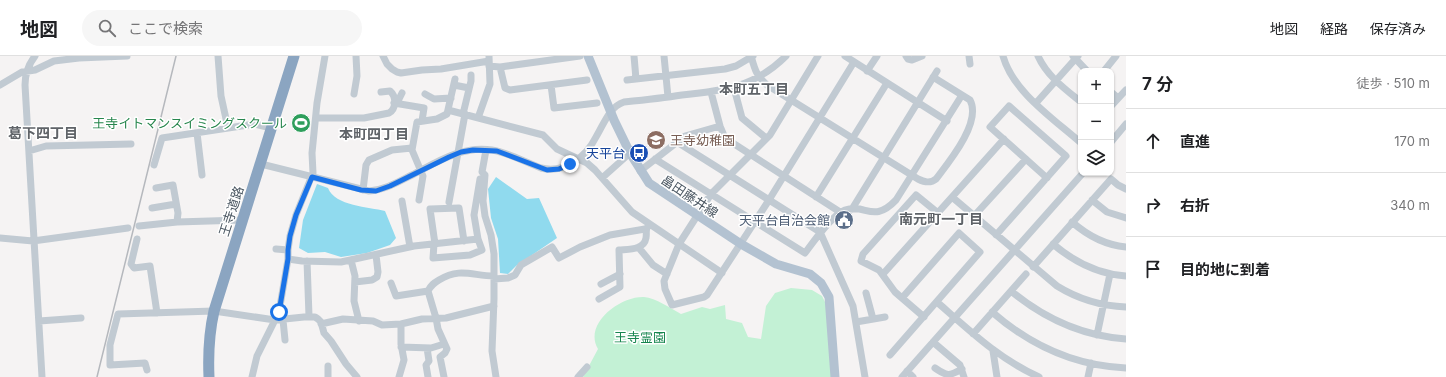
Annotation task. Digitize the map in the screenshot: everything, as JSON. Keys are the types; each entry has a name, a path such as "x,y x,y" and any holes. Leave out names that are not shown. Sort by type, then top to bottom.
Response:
{"highway":[{"name":"王寺道路","path":"210,377 208,356 209,338 214,311 294,56"}],"main road":[{"name":"畠田藤井線","path":"588,56 630,153 649,183 741,244 776,264 810,274 821,283 829,296 835,377"}],"street":[{"path":"35,56 26,72 25,85 42,377"},
{"path":"0,85 22,72 35,70 54,62 63,60 127,56"},
{"path":"218,56 221,96 228,128"},
{"path":"252,377 257,356 270,327 279,312 288,259 288,250 296,215 313,173 312,153 317,103 325,56"},
{"path":"354,94 357,76 356,56"},
{"path":"383,56 387,64 392,69 401,73 447,68 489,61 500,67 580,56"},
{"path":"634,56 636,79"},
{"path":"664,56 668,97"},
{"path":"627,80 725,69 736,66 752,56 755,72 767,85 884,158 923,182 933,182 936,180 960,144 971,123 973,110 970,100 962,96 935,74 884,158 852,209"},
{"path":"261,164 363,190 376,191 457,153 467,150 497,151 547,170 565,168 578,159 596,139 605,120 618,104 734,88 758,77 786,56"},
{"path":"818,56 766,138 711,194 679,244 664,285 672,305 707,295 769,200 854,62"},
{"path":"845,56 946,120"},
{"path":"867,71 877,56"},
{"path":"906,56 908,59 912,60 922,56"},
{"path":"969,56 970,64"},
{"path":"1003,56 1007,68 1015,82 1078,140"},
{"path":"1038,56 1045,69 1056,81 1078,99"},
{"path":"1106,68 1116,56"},
{"path":"1036,103 1075,57 1084,68"},
{"path":"478,118 490,84 489,61"},
{"path":"500,67 505,88 510,90 587,80"},
{"path":"449,202 471,75"},
{"path":"419,200 423,176 412,153 417,122 433,120 447,114 455,82 469,88"},
{"path":"816,197 887,83"},
{"path":"551,85 554,108 597,103"},
{"path":"734,88 742,118 766,138"},
{"path":"1113,104 1126,90"},
{"path":"316,118 364,118 385,115 392,112 395,100 392,92 381,92"},
{"path":"712,92 720,126 725,138 840,212"},
{"path":"394,103 399,99 402,93"},
{"path":"425,94 434,99 451,98"},
{"path":"1114,95 1118,98"},
{"path":"655,159 806,253 820,232 840,212 852,209 875,212 883,211 896,200 962,96"},
{"path":"394,103 424,108 422,121"},
{"path":"996,235 1047,178 1066,156 1009,106 990,127 1047,178"},
{"path":"448,110 543,135 557,148 587,163 632,212 647,226 679,244 722,272"},
{"path":"154,165 162,138 255,124 271,128"},
{"path":"1113,140 1126,124"},
{"path":"640,171 685,136 720,126"},
{"path":"197,133 202,175"},
{"path":"883,274 1004,139"},
{"path":"677,142 820,232 850,298 856,322 865,377"},
{"path":"29,151 46,146 131,144"},
{"path":"363,190 366,165 369,160 392,150 412,148"},
{"path":"464,241 460,208 430,208 434,258 470,255 482,250 478,239 474,215 486,150"},
{"path":"602,178 630,153"},
{"path":"974,216 1026,159"},
{"path":"482,172 486,175 483,201 492,243 494,277 492,351 496,377"},
{"path":"902,377 1080,176"},
{"path":"1033,267 1111,179 1126,189"},
{"path":"156,188 173,185 177,222"},
{"path":"924,317 895,292 879,270 861,261 863,254 868,248 916,195 938,213"},
{"path":"952,197 1033,267 1066,292 1086,300 1126,307"},
{"path":"1092,200 1107,212 1126,218"},
{"path":"402,201 410,247"},
{"path":"152,208 176,204"},
{"path":"139,226 177,222 242,220"},
{"path":"1072,222 1093,237 1109,244 1126,247"},
{"path":"391,283 396,296 428,291 432,285 443,277 458,272 508,278 515,276 521,265 552,247 559,258 580,247 610,235 647,226"},
{"path":"599,299 620,287 619,250 639,248 644,244 647,226"},
{"path":"0,238 33,241 128,228"},
{"path":"890,355 980,252 959,233 902,298"},
{"path":"288,259 334,262 351,260 410,247 478,239"},
{"path":"136,240 131,264 134,268 150,266 157,312"},
{"path":"1053,244 1076,262 1095,270 1126,276"},
{"path":"639,248 653,265 667,274"},
{"path":"276,249 288,250"},
{"path":"355,282 372,280 377,277 378,272 376,255"},
{"path":"351,260 354,269 355,282 354,301 359,321"},
{"path":"307,261 309,316"},
{"path":"600,284 620,274"},
{"path":"973,334 1026,274"},
{"path":"1097,335 1110,274"},
{"path":"428,291 438,329 447,352 440,357 444,377"},
{"path":"1011,291 1029,305 1050,318 1072,328 1097,335 1126,339"},
{"path":"866,293 872,319"},
{"path":"937,302 993,351 1020,368 1039,377"},
{"path":"321,324 343,319 373,321 382,325 401,324 422,319 454,317 494,306"},
{"path":"147,370 145,364 110,364 110,345 118,314 214,311 275,320 309,316 318,319 324,333 357,377"},
{"path":"992,312 1017,332 1039,345 1064,356 1091,364 1126,368"},
{"path":"856,322 885,317"},
{"path":"38,321 81,318"},
{"path":"283,320 285,340"},
{"path":"399,377 404,360 401,347 401,324"},
{"path":"933,342 960,365 964,377"},
{"path":"401,347 427,348 444,344"},
{"path":"427,348 429,361 426,365 428,377"},
{"path":"993,351 997,377"},
{"path":"1088,377 1091,364"},
{"path":"328,366 328,377"},
{"path":"578,377 587,367"},
{"path":"935,368 944,376 948,376 962,369"},
{"path":"907,371 913,377"}],"green space":[{"name":"王寺霊園","path":"791,288 812,290 822,296 826,304 832,377 583,377 598,349 595,340 595,330 606,313 625,301 635,298 649,298 681,314 702,307 710,309 725,305 726,319 742,323 748,337 761,339 766,306 775,293"}],"water":[{"path":"496,177 527,199 539,198 557,238 516,266 508,274 500,273 498,239 491,218 488,189"},
{"path":"317,184 328,188 338,199 345,202 385,211 396,238 390,245 367,253 341,257 325,252 308,253 299,248 303,220"}],"railway":[{"path":"97,377 176,56"}],"place":[{"name":"王寺イトマンスイミングスクール","path":"301,123"},
{"name":"王寺幼稚園","path":"656,140"},
{"name":"天平台","path":"639,153"},
{"name":"天平台自治会館","path":"844,220"}],"district":[{"name":"本町五丁目","path":"754,89"},
{"name":"葛下四丁目","path":"43,133"},
{"name":"本町四丁目","path":"374,134"},
{"name":"南元町一丁目","path":"941,219"}],"route":[{"path":"279,312 288,259 290,236 296,215 312,177 361,190 376,191 390,186 461,152 480,149 497,151 547,170 565,168 570,164"}]}
